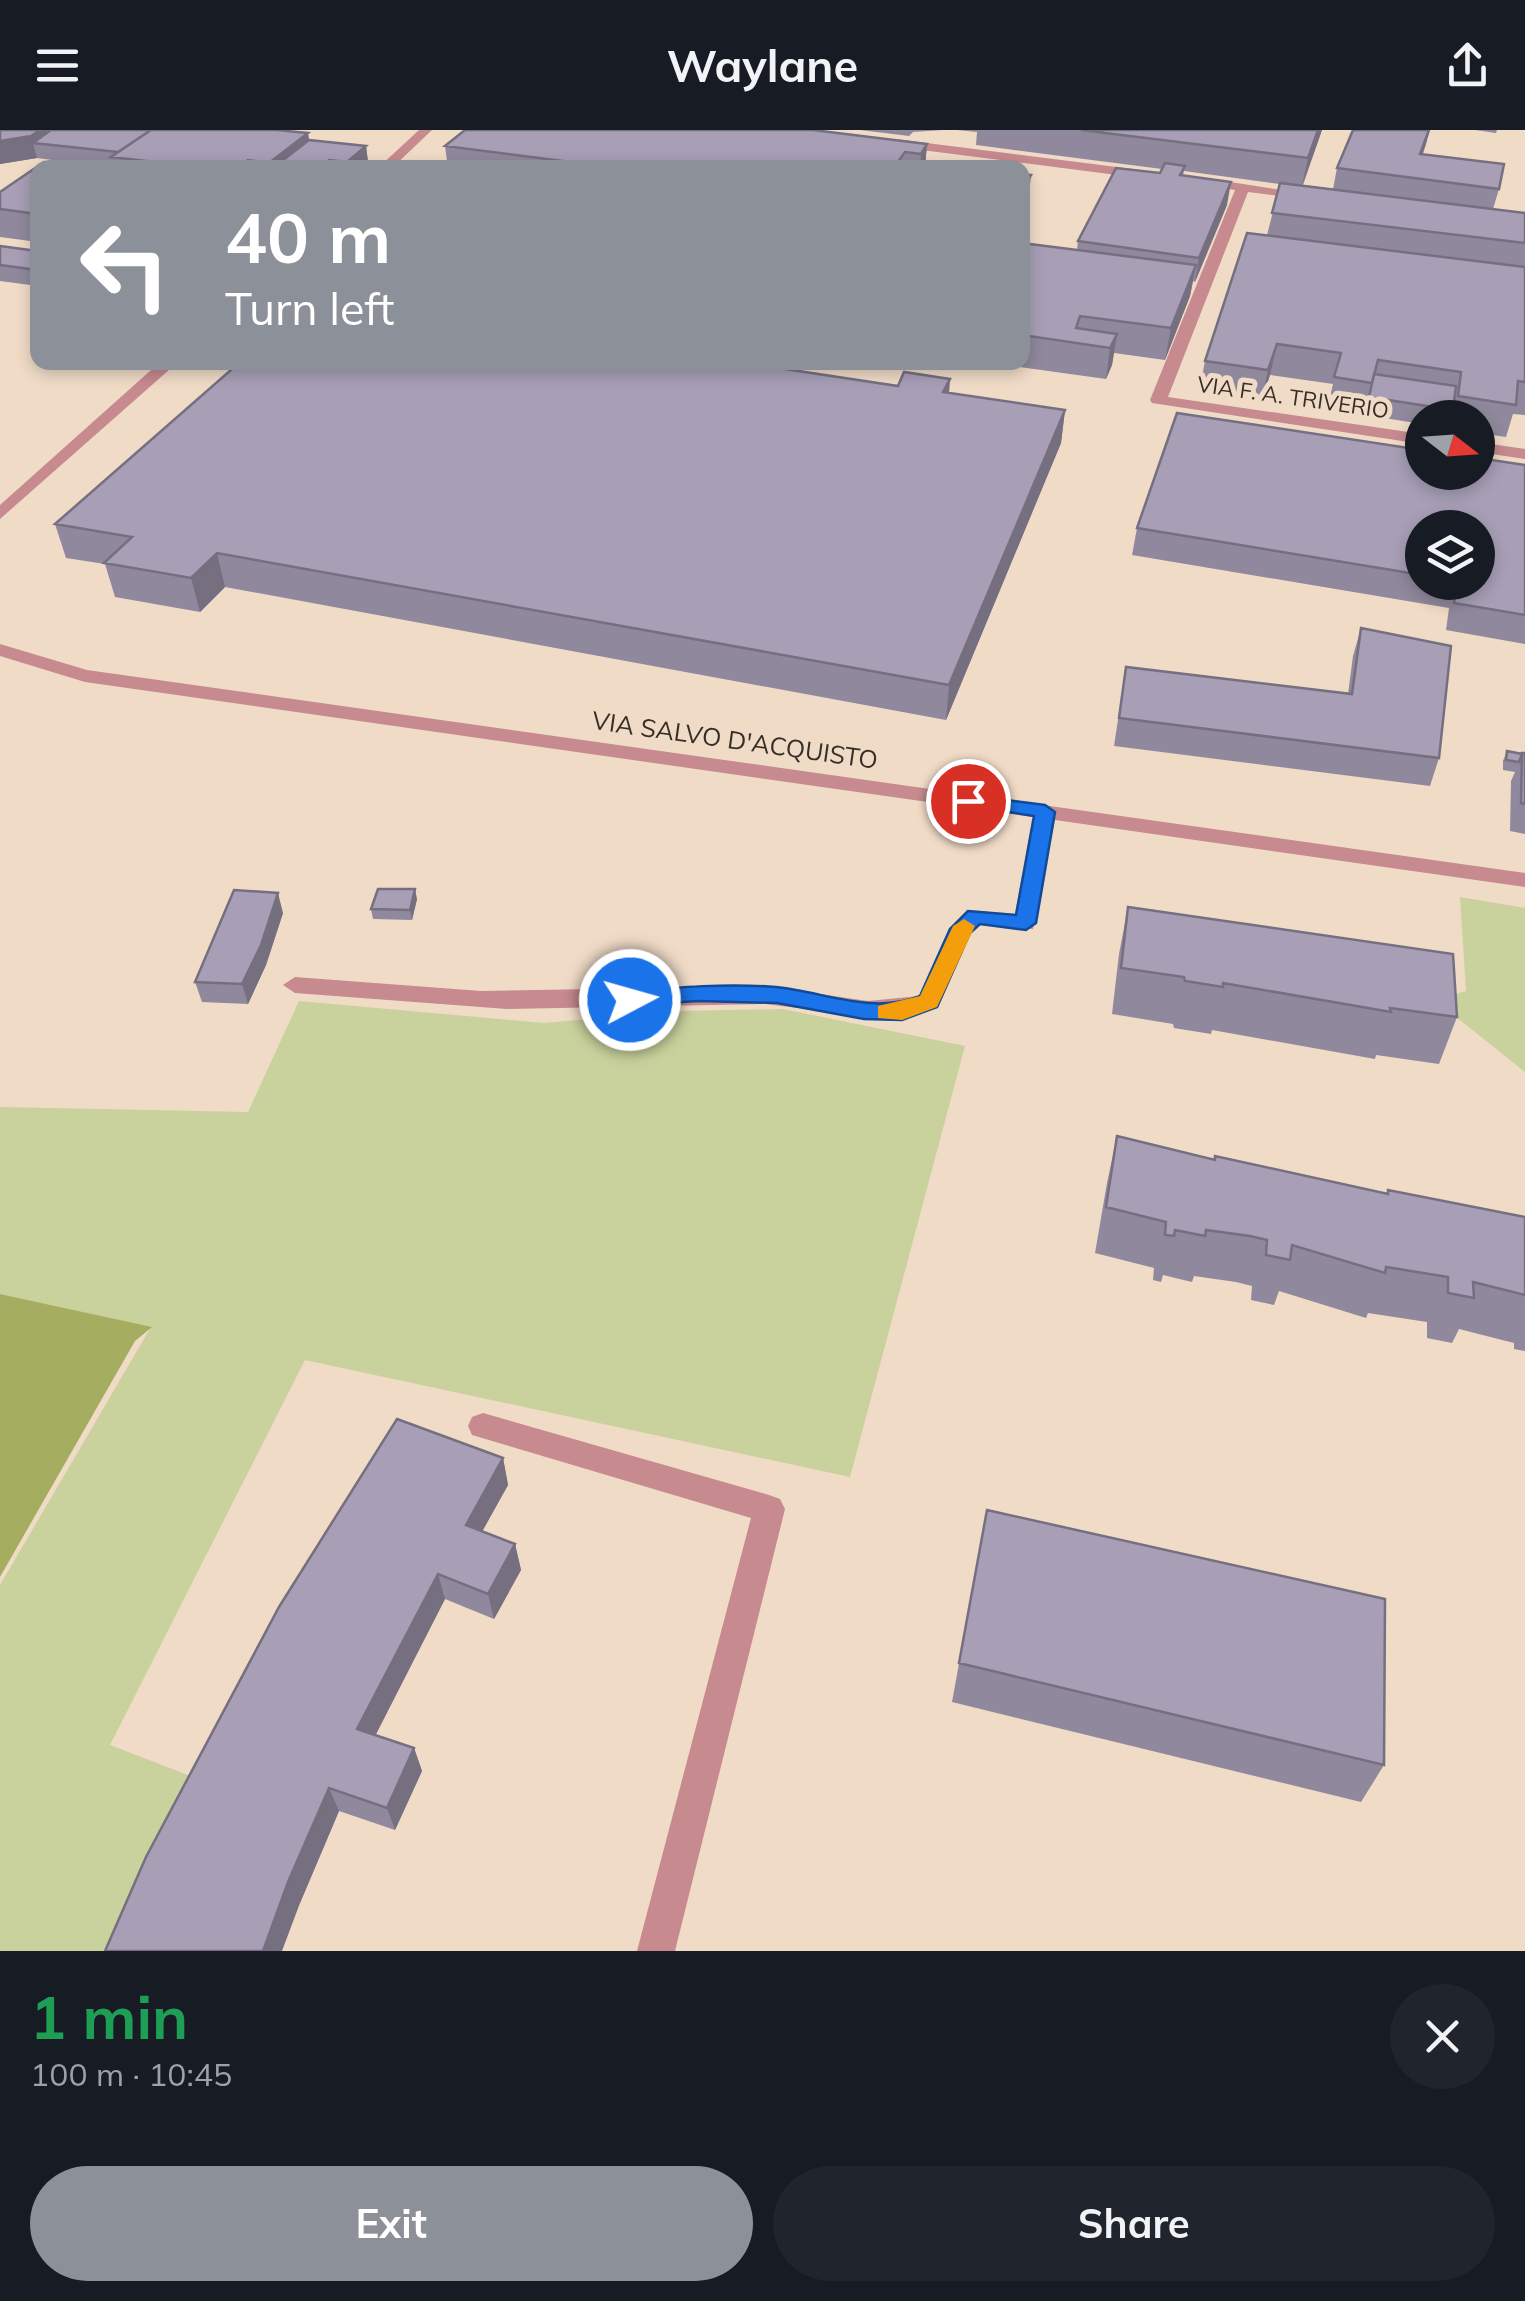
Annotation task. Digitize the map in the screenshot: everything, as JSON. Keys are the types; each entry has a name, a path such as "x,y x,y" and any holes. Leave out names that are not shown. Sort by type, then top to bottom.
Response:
{"street":[{"path":"393,160 426,130"},
{"path":"886,142 1029,160"},
{"path":"1030,160 1164,177"},
{"path":"1183,179 1337,199"},
{"path":"1184,287 1202,289 1243,187"},
{"name":"VIA F. A. TRIVERIO","path":"1202,289 1158,400 1405,436"},
{"path":"0,514 161,370"},
{"path":"1495,450 1525,454"},
{"name":"VIA SALVO D'ACQUISTO","path":"0,650 26,662 85,676 1525,880"},
{"path":"295,985 504,1000 630,1000 698,993 777,995 864,1012 902,1012 929,1002 961,929 975,916 1026,923 1045,812"},
{"path":"483,1426 769,1510 656,1951"}],"green space":[{"path":"1460,897 1525,908 1525,1072 1435,1000 1466,991"},
{"path":"299,1001 544,1023 678,1011 783,1009 965,1046 850,1477 305,1360 110,1745 193,1777 109,1951 0,1951 0,1585 151,1327 0,1294 0,1107 248,1112"},
{"path":"0,1294 152,1327 135,1341 0,1577"}],"building":[{"path":"0,130 40,130 31,136 0,141"},
{"path":"51,130 151,130 118,152 33,143"},
{"path":"151,130 308,133 273,160 111,157"},
{"path":"465,130 813,130 927,144 921,154 905,152 899,160 555,160 445,146"},
{"path":"1081,130 1318,130 1308,158"},
{"path":"1353,130 1429,130 1420,154 1504,164 1499,189 1337,168"},
{"path":"309,140 366,146 349,160 283,160"},
{"path":"1165,163 1185,166 1180,175 1231,182 1199,258 1078,241 1116,168 1160,173"},
{"path":"30,172 30,213 0,209 0,192"},
{"path":"1280,183 1525,213 1525,243 1272,213"},
{"path":"1247,233 1525,267 1525,382 1518,381 1516,405 1458,396 1461,372 1378,360 1372,383 1334,377 1341,353 1277,344 1268,370 1205,361"},
{"path":"1030,244 1196,265 1171,328 1080,316 1076,328 1117,334 1110,348 1030,336"},
{"path":"0,246 30,250 30,269 0,265"},
{"path":"231,370 791,370 898,386 904,372 950,379 943,392 1065,410 949,685 217,553 191,578 104,563 132,537 55,524"},
{"path":"1374,374 1456,386 1454,400 1405,403 1369,397"},
{"path":"1177,413 1405,447 1405,490 1495,490 1495,461 1525,465 1525,615 1454,603 1495,600 1495,510 1405,510 1405,572 1137,528"},
{"path":"1361,628 1451,646 1439,758 1119,718 1126,667 1352,694"},
{"path":"1507,751 1522,754 1519,762 1506,760"},
{"path":"1525,753 1525,804 1521,803"},
{"path":"378,889 415,889 410,910 371,909"},
{"path":"234,890 278,893 261,945 242,984 195,982"},
{"path":"1128,907 1453,954 1457,1017 1390,1008 1391,1012 1121,968"},
{"path":"1117,1136 1215,1160 1215,1156 1388,1194 1388,1190 1525,1217 1525,1295 1473,1282 1474,1298 1448,1293 1448,1277 1386,1267 1385,1273 1292,1245 1290,1260 1266,1255 1267,1240 1250,1236 1206,1230 1205,1236 1175,1230 1174,1236 1165,1235 1166,1222 1106,1207"},
{"path":"397,1419 503,1458 466,1525 515,1544 488,1594 438,1574 357,1729 414,1748 387,1808 329,1788 263,1951 105,1951 146,1857 279,1607"},
{"path":"987,1510 1385,1599 1384,1765 959,1663"}],"slow traffic":[{"path":"886,1012 902,1012 929,1002 939,971 964,926"}],"route":[{"path":"630,1000 698,993 777,995 864,1012 902,1012 929,1002 939,971 961,929 975,916 1026,923 1045,812 968,801"}]}
